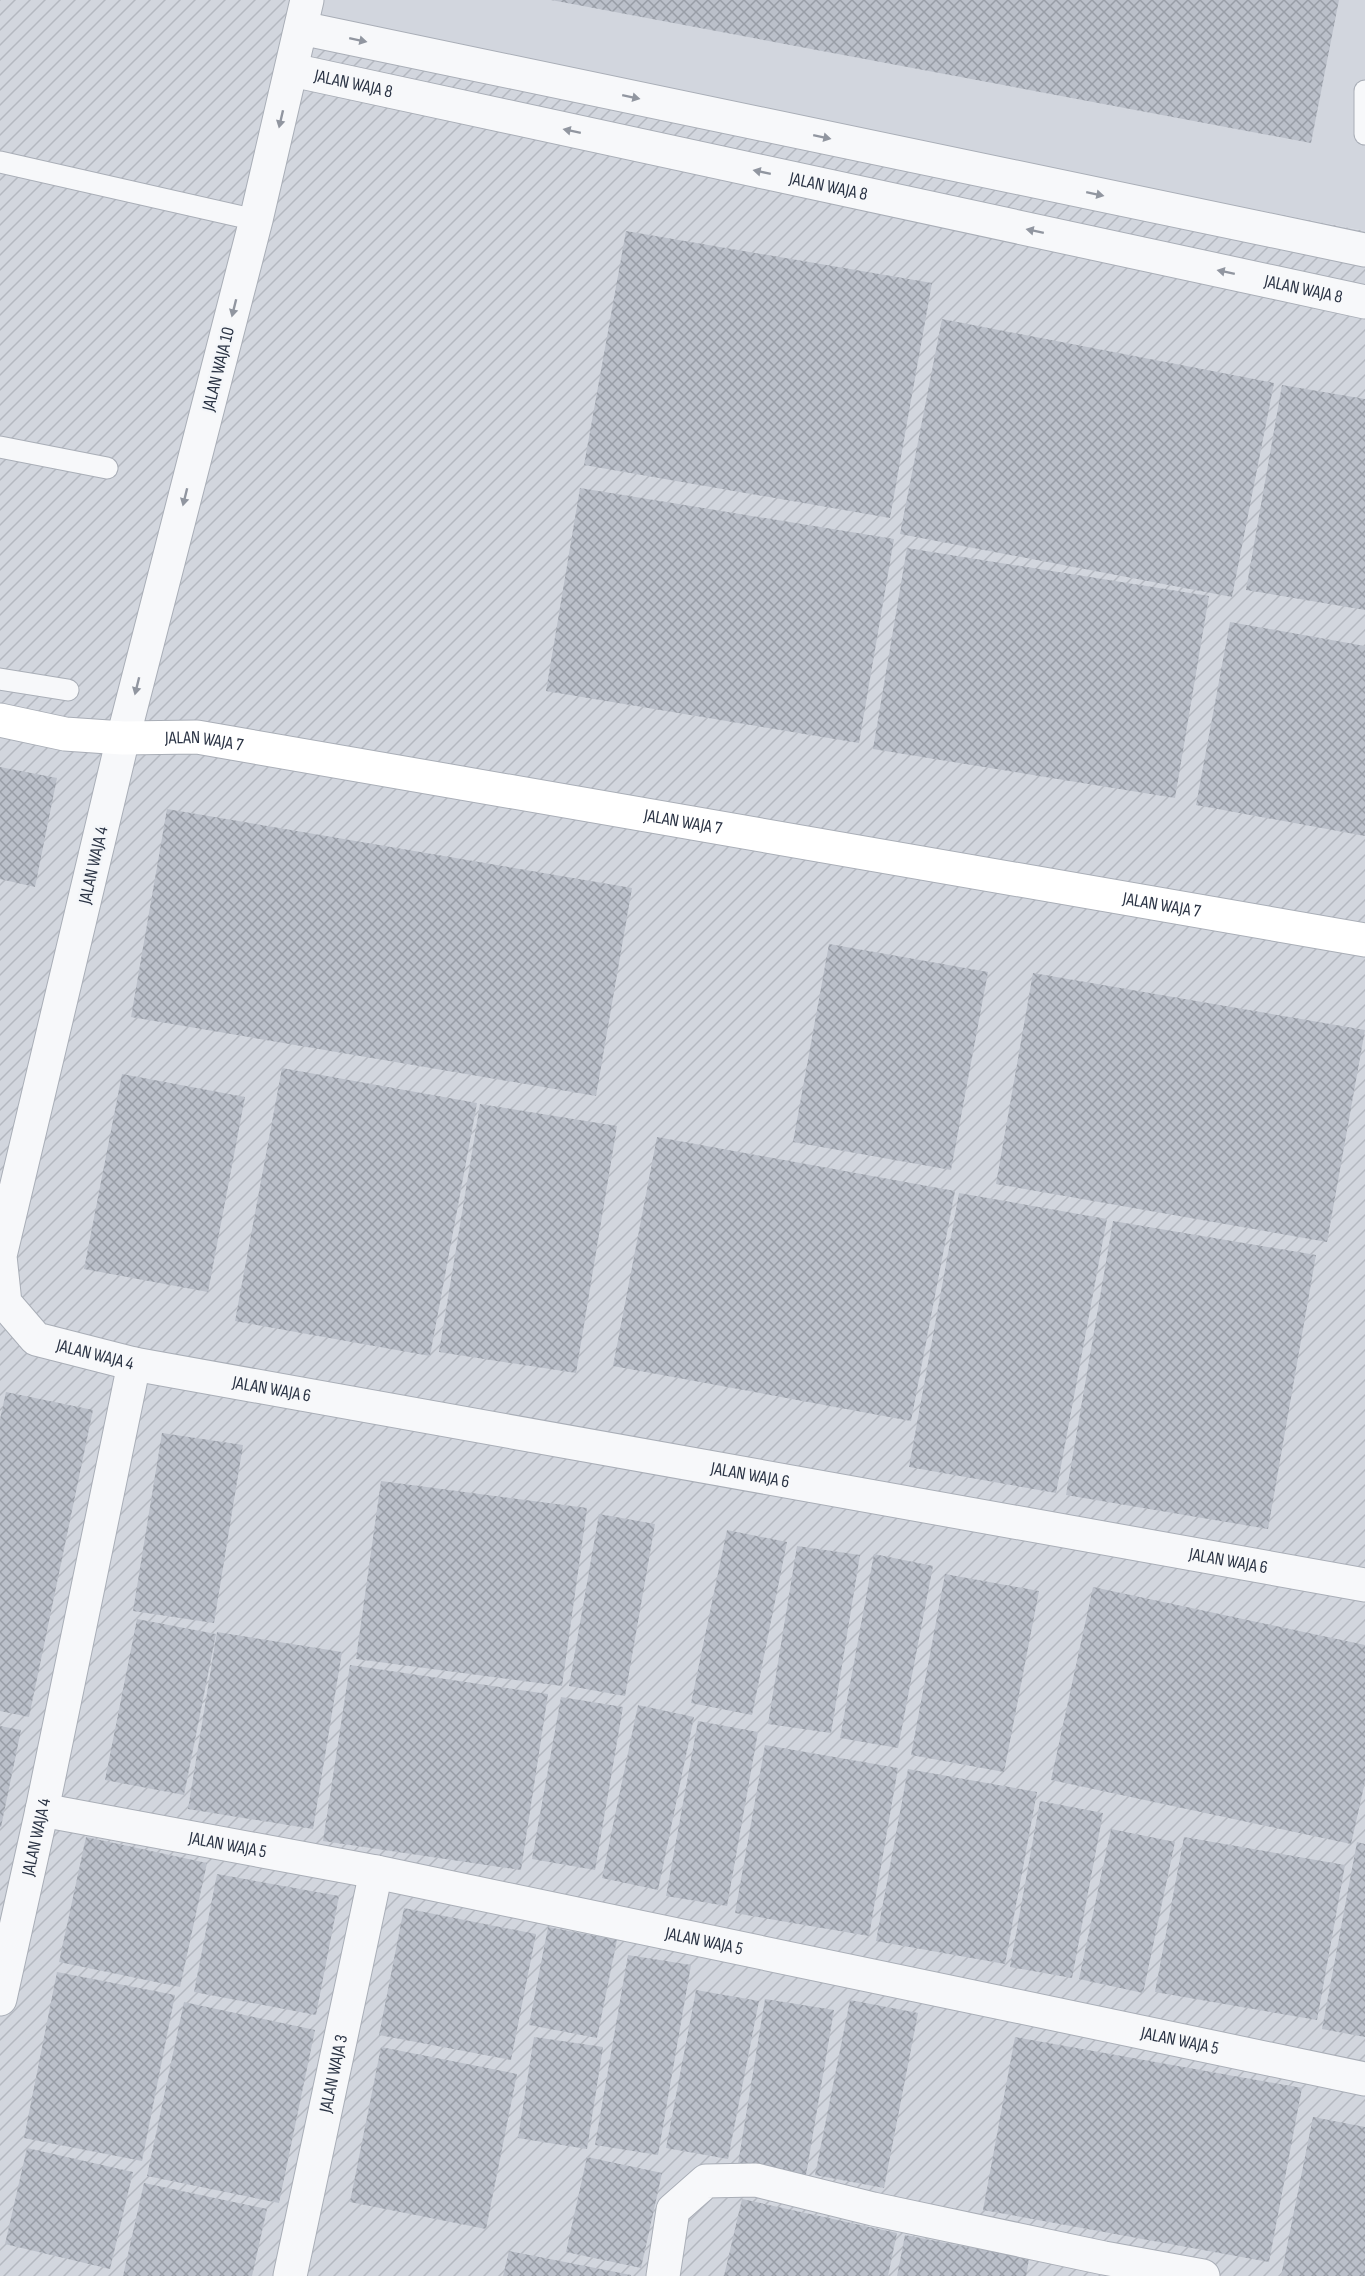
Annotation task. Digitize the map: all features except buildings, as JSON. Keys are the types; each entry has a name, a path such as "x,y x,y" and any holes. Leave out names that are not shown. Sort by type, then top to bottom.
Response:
{"street":[{"name":"JALAN WAJA 10","path":"123,738 256,220 304,14"},
{"path":"304,14 1365,250"},
{"name":"JALAN WAJA 8","path":"292,70 1365,302"},
{"name":"JALAN WAJA 7","path":"0,720 65,734 123,738 198,737 1365,940"},
{"name":"JALAN WAJA 4","path":"0,1999 42,1810 134,1364 36,1339 4,1303 0,1256 123,738"},
{"name":"JALAN WAJA 6","path":"134,1364 1365,1585"},
{"name":"JALAN WAJA 5","path":"42,1810 376,1872 1365,2079"},
{"name":"JALAN WAJA 3","path":"290,2276 376,1872"},
{"path":"663,2276 673,2210 706,2181 756,2180 1103,2267 1203,2276"}],"lane":[{"path":"1365,92 1365,134"},
{"path":"0,162 256,220"},
{"path":"0,447 107,468"},
{"path":"0,679 68,690"}],"shaded area":[{"path":"0,0 294,0 290,21 1365,231 1365,2276 0,2276"},
{"path":"294,0 1365,0 1365,231 290,21"}]}
